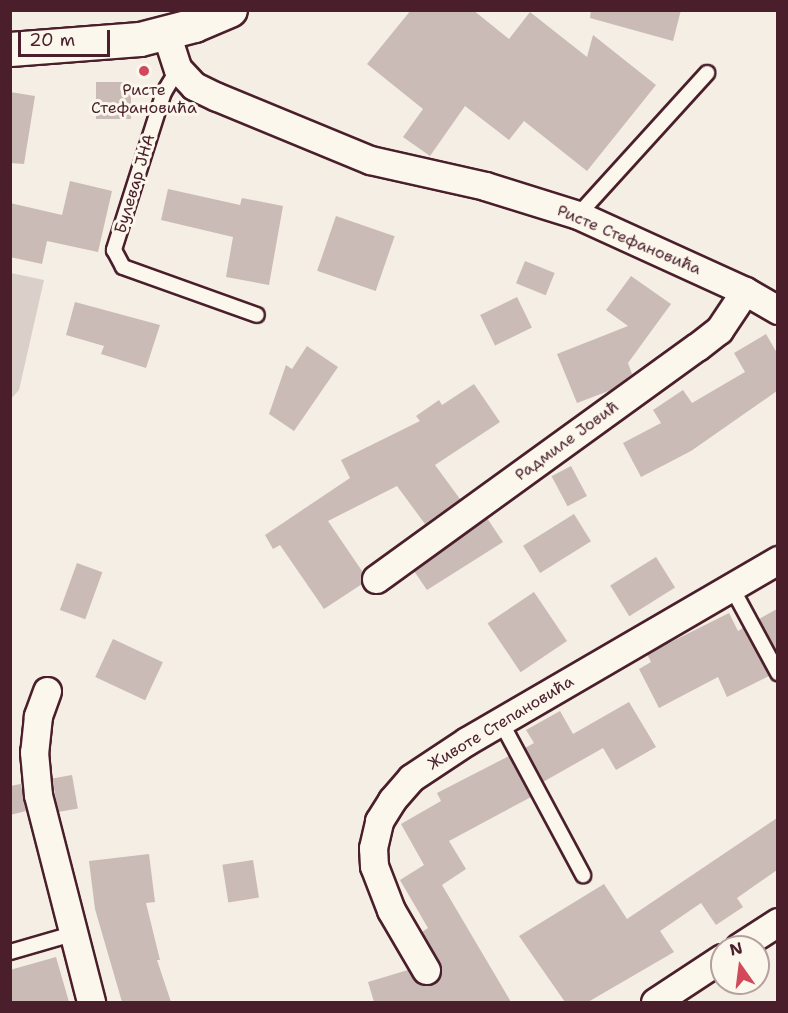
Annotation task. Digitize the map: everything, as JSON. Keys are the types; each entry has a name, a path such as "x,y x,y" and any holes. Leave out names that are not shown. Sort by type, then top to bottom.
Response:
{"main road":[{"path":"10,49 112,43 166,33 230,10"}],"street":[{"name":"Ристе Стефановића","path":"166,33 178,69 194,86 217,97 370,160 485,186 578,214 745,291 777,310"},
{"name":"Радмиле Јовић","path":"376,579 719,330 745,291"},
{"name":"Животе Степановића","path":"426,970 377,880 373,848 379,821 411,778 501,722 777,560"},
{"path":"47,691 38,716 34,752 38,795 91,1002"},
{"path":"757,935 777,922"},
{"path":"655,1002 710,966"}],"lane":[{"name":"Булевар ЈНА","path":"178,69 164,92 114,250 123,267 257,315"},
{"path":"578,214 707,74"},
{"path":"732,588 777,673"},
{"path":"501,722 583,875"},
{"path":"10,952 72,934"}],"shaded area":[{"path":"11,273 44,280 19,390 11,399"}],"building":[{"path":"411,10 473,10 509,39 530,12 587,57 593,35 656,85 587,171 524,121 509,140 465,106 430,156 403,137 423,109 367,64"},
{"path":"591,10 681,10 673,41 590,18"},
{"path":"96,82 131,82 131,119 96,119"},
{"path":"10,92 35,96 24,164 10,163"},
{"path":"70,181 112,191 98,252 47,241 42,264 10,257 10,203 62,215"},
{"path":"168,189 240,205 242,198 283,206 269,285 226,277 233,237 161,220"},
{"path":"336,216 395,236 376,291 317,271"},
{"path":"525,261 555,273 546,295 516,283"},
{"path":"631,276 671,304 628,363 632,374 611,390 577,403 557,354 628,326 606,310"},
{"path":"517,297 532,328 495,346 480,315"},
{"path":"75,302 160,325 146,368 101,354 104,346 66,335"},
{"path":"766,334 777,353 777,391 691,451 641,477 623,443 661,423 653,410 683,390 692,403 745,372 734,353"},
{"path":"307,346 338,367 294,431 269,414 286,365 292,369"},
{"path":"474,384 500,422 435,465 460,499 425,524 397,486 328,521 362,571 362,584 324,609 280,545 273,549 265,535 350,478 341,460 420,421 416,416 439,400 442,405"},
{"path":"571,466 587,496 568,506 552,476"},
{"path":"574,514 591,541 540,573 523,546"},
{"path":"487,518 503,542 427,590 414,571"},
{"path":"656,557 675,588 629,616 610,586"},
{"path":"77,563 102,572 85,619 60,610"},
{"path":"534,592 567,641 521,672 488,623"},
{"path":"777,609 777,653 759,619"},
{"path":"729,613 738,631 743,628 769,676 727,697 718,677 659,708 639,669 651,662 647,654"},
{"path":"113,639 163,662 145,700 95,677"},
{"path":"629,702 656,747 616,770 603,748 543,782 525,748 534,743 526,730 560,711 573,734"},
{"path":"509,756 531,797 449,841 466,869 442,885 511,1002 374,1002 368,982 408,970 418,983 427,986 434,983 442,971 422,932 428,928 400,880 424,865 401,824 441,801 437,793"},
{"path":"72,775 78,808 58,812 52,778"},
{"path":"21,784 26,811 10,815 10,786"},
{"path":"777,818 777,870 737,898 743,907 716,925 701,903 660,931 674,952 588,1002 565,1002 519,936 604,884 627,919"},
{"path":"149,854 155,902 146,903 160,960 157,960 171,1002 122,1002 95,909 89,861"},
{"path":"253,860 259,898 228,902 222,865"},
{"path":"56,957 69,1002 10,1002 10,970"}],"place":[{"name":"Ристе Стефановића","path":"144,71"}]}
